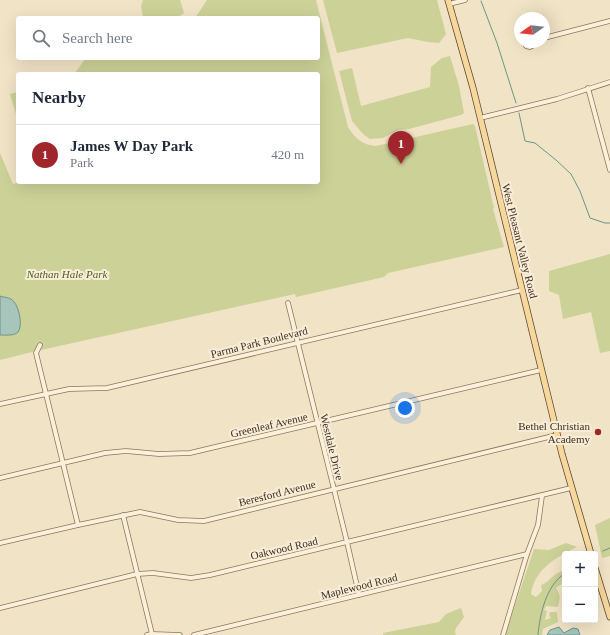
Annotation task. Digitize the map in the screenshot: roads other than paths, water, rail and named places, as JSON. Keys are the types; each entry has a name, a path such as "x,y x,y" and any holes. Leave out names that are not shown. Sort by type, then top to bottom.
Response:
{"main road":[{"name":"West Pleasant Valley Road","path":"449,2 480,118 557,435 590,551"},
{"path":"598,578 610,617"}],"street":[{"path":"449,2 465,0"},
{"path":"550,36 610,21"},
{"path":"480,118 557,99 610,82"},
{"path":"588,88 610,170"},
{"path":"605,148 610,147"},
{"name":"Parma Park Boulevard","path":"0,404 69,389 107,388 522,290"},
{"name":"Westdale Drive","path":"288,303 359,595"},
{"path":"40,345 36,353 78,525"},
{"name":"Greenleaf Avenue","path":"0,478 105,453 126,451 159,454 190,453 541,370"},
{"name":"Beresford Avenue","path":"0,543 140,512 178,520 204,521 334,488 557,435"},
{"name":"Oakwood Road","path":"0,608 137,574 153,573 191,578 571,488"},
{"path":"503,635 527,554 538,525 542,496"},
{"path":"123,515 152,634"},
{"name":"Maplewood Road","path":"194,635 527,554"},
{"path":"147,635 180,635"}],"water":[{"path":"0,296 13,300 16,304 20,317 20,325 18,332 15,334 0,335"},
{"path":"559,627 564,633 573,628 578,629 580,635 547,635 550,630"}],"waterway":[{"path":"481,1 497,43 516,103"},
{"path":"519,113 525,141 535,143 571,174 580,191 590,218 605,223 610,223"},
{"path":"603,551 610,548"},
{"path":"538,635 540,618 545,601 553,585 562,575"}],"place":[{"name":"James W Day Park","path":"401,164"},
{"name":"Bethel Christian Academy","path":"598,432"}],"park label":[{"name":"Nathan Hale Park","path":"67,274"}]}
